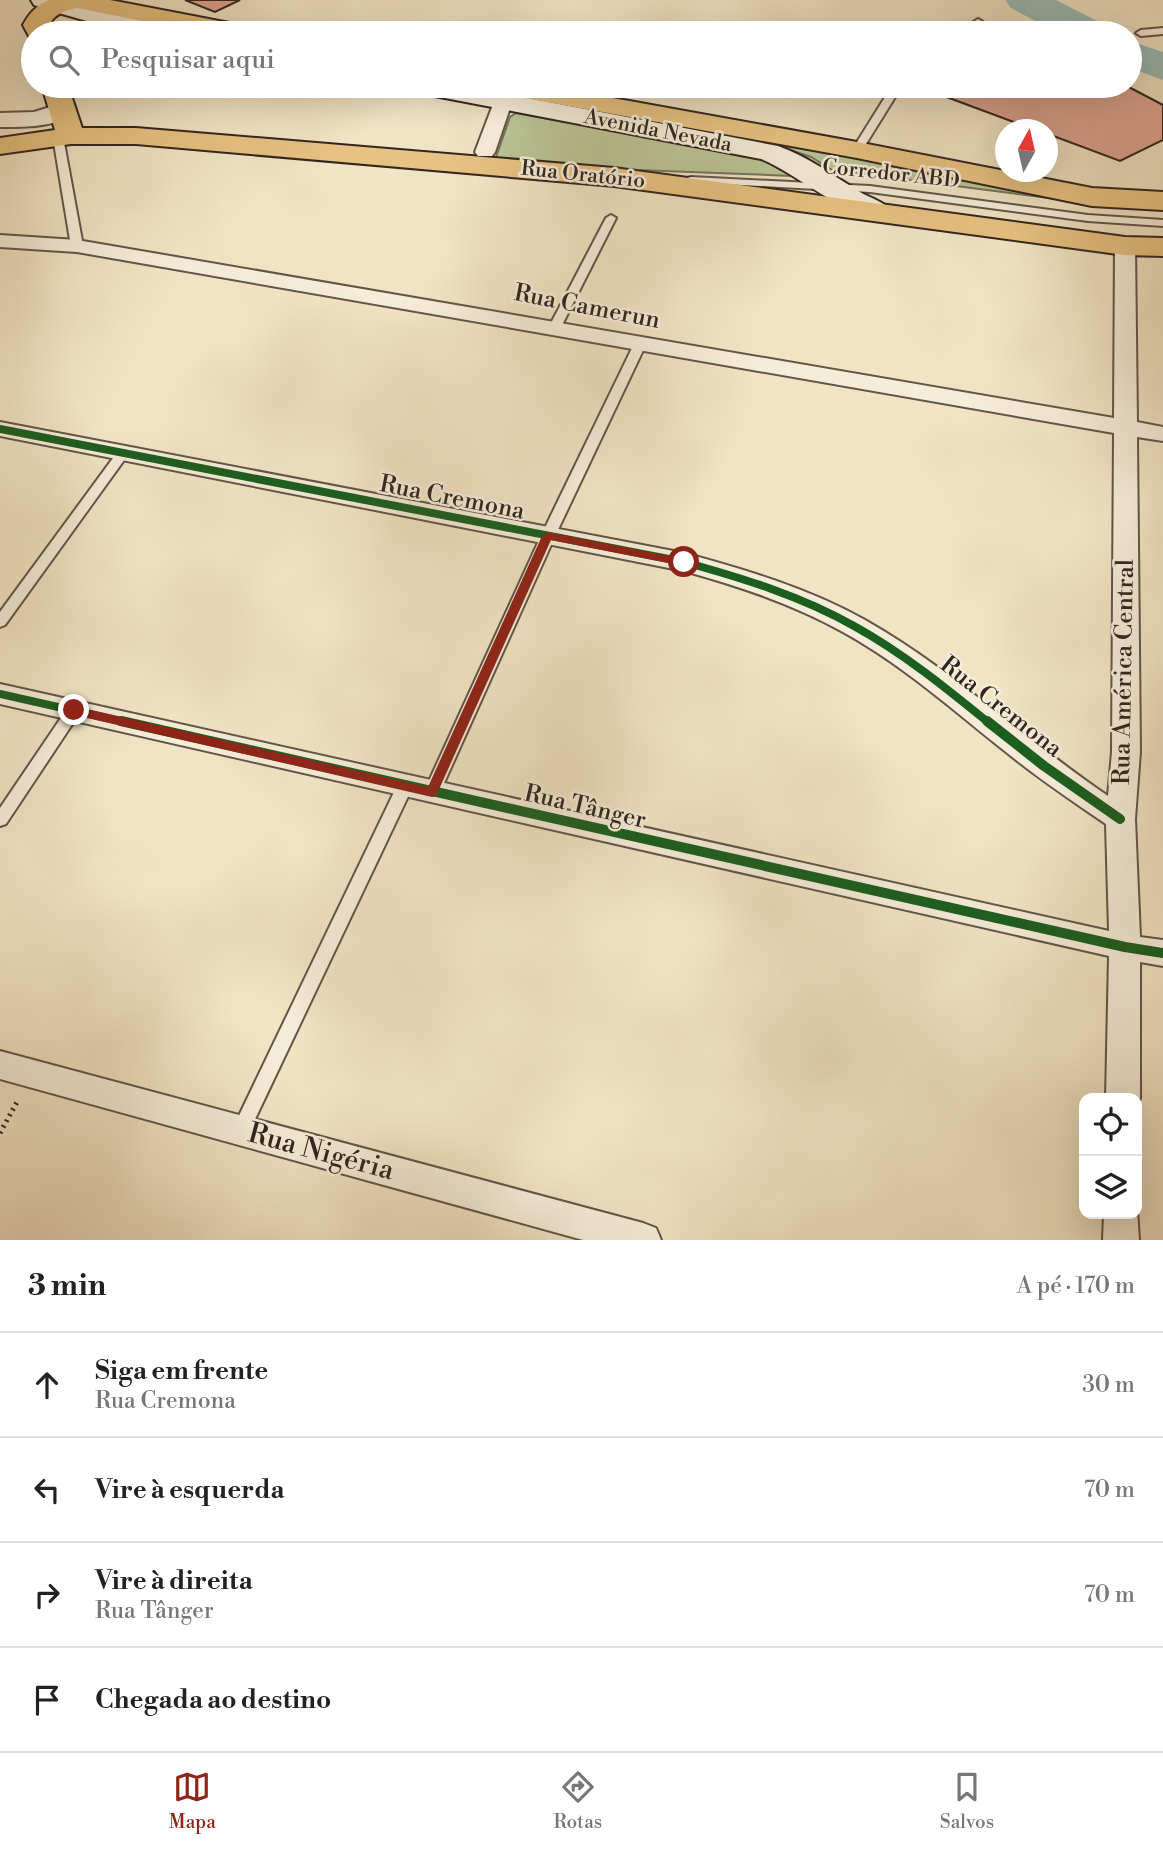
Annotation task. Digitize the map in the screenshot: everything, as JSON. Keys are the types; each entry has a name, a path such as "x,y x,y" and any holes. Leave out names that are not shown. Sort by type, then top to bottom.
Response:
{"main road":[{"path":"50,2 98,2 185,21"},
{"path":"37,21 50,2"},
{"path":"50,2 116,21"},
{"name":"Avenida Nevada","path":"521,98 768,152 799,163 850,200 877,212"},
{"name":"Avenida Nevada","path":"528,98 857,150"},
{"name":"Rua Oratório","path":"0,146 62,117 136,136 614,177 1125,246 1163,247"},
{"path":"857,150 1093,197 1163,201"}],"street":[{"path":"485,152 502,98"},
{"path":"0,120 62,117"},
{"name":"Rua Camerun","path":"0,241 77,246 1163,434"},
{"name":"Rua América Central","path":"1123,1093 1125,947 1120,820 1126,752 1125,246"},
{"name":"Rua Cremona","path":"0,429 684,562 769,586 876,639 916,666 1034,759 1120,820"},
{"name":"Rua Tânger","path":"0,694 1163,954"},
{"name":"Rua Nigéria","path":"0,1065 643,1240"},
{"path":"1121,1219 1121,1240"}],"lane":[{"path":"1142,33 1163,32"},
{"path":"857,150 890,98"},
{"path":"62,117 77,246"},
{"name":"Corredor ABD","path":"614,177 833,186 1102,220 1163,223"},
{"path":"555,327 611,218"},
{"path":"241,1130 548,536 640,344"},
{"path":"0,622 124,453"},
{"path":"0,821 74,710"}],"green space":[{"path":"523,98 538,98 812,148 1057,197 1056,199 832,170 811,157 769,143"},
{"path":"516,113 769,160 794,176 636,170 495,160 510,117"}],"building":[{"path":"185,0 240,0 215,12"},
{"path":"1142,94 1163,105 1163,140 1120,161 1058,138 1058,119 1005,119 949,98 1142,98"}],"waterway":[{"path":"1025,0 1066,21"},
{"path":"1142,58 1163,67"}],"cycle path":[{"path":"0,429 684,562 758,584 830,613 897,652 1033,758 1120,819"},
{"path":"0,694 1125,947 1163,953"}],"route":[{"path":"74,710 432,792 548,536 684,562"}]}
